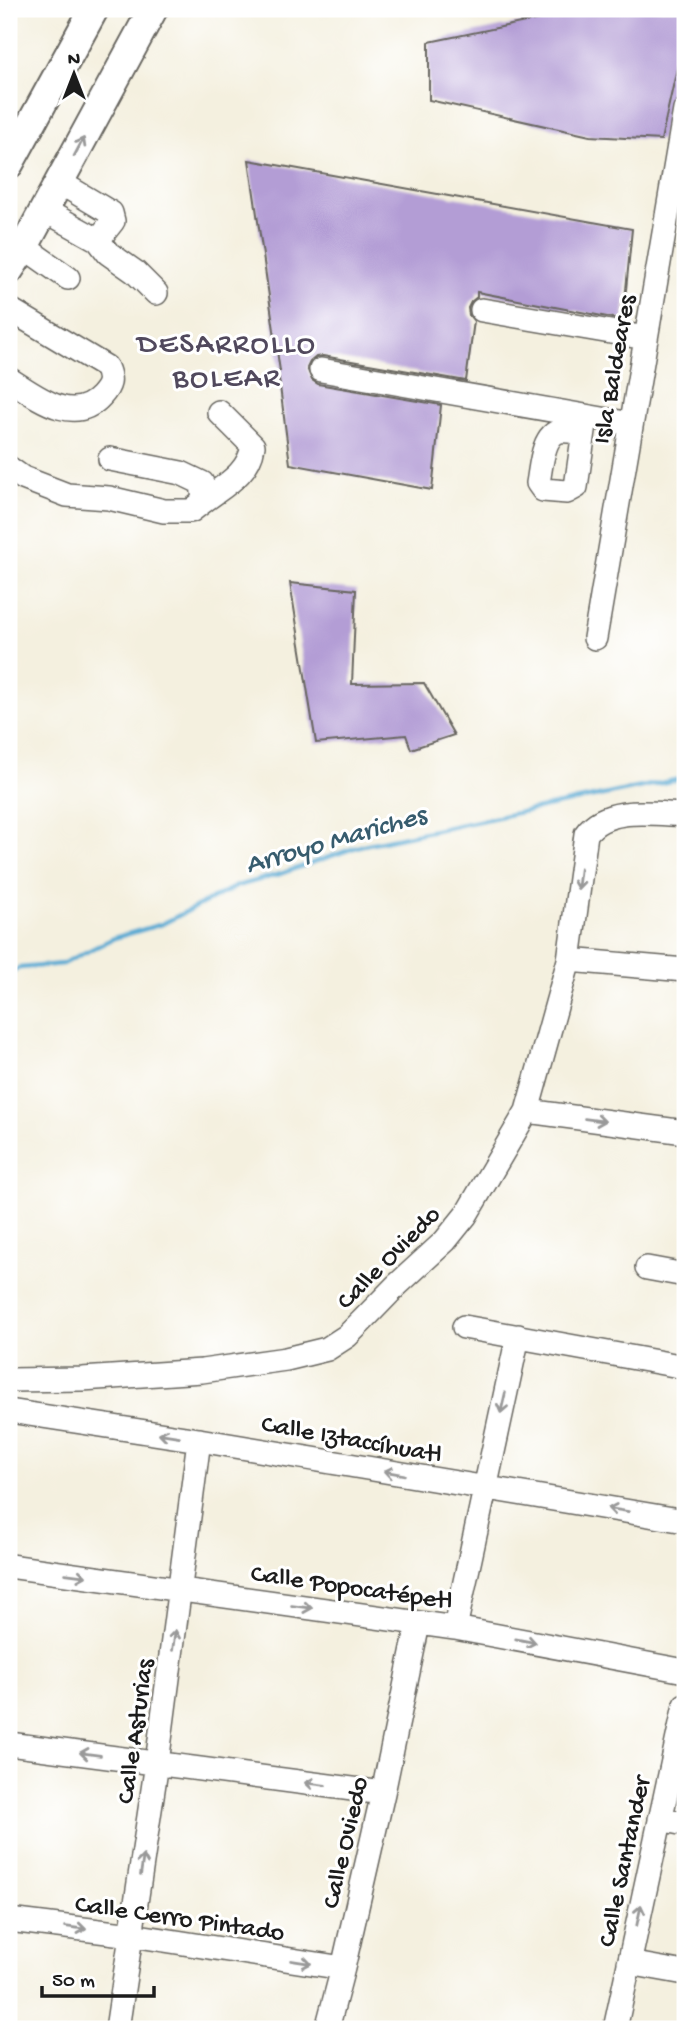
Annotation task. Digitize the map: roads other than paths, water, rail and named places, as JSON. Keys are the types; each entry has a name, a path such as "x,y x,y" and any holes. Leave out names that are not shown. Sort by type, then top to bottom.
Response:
{"main road":[{"path":"9,164 94,9"},
{"path":"16,258 153,9"}],"street":[{"name":"Isla Baldeares","path":"595,638 685,110"},
{"path":"59,182 114,217 98,240"},
{"path":"44,210 98,240 108,253 135,272 156,292"},
{"path":"16,258 68,278"},
{"path":"9,309 107,367 110,387 93,405 76,410 57,408 9,379"},
{"path":"482,310 646,338"},
{"path":"321,370 584,425 631,424"},
{"path":"9,468 23,478 67,495 109,498 164,512 191,511 245,470 251,459 253,446 249,439 219,412"},
{"path":"110,459 181,473 202,484 204,501"},
{"name":"Calle Oviedo","path":"9,1380 82,1379 202,1371 286,1359 327,1349 347,1336 445,1241 466,1215 527,1111 569,960 583,844 591,827 603,820 640,813 685,815"},
{"path":"569,960 685,970"},
{"path":"527,1111 685,1132"},
{"path":"647,1268 685,1275"},
{"path":"464,1327 685,1367"},
{"path":"455,1628 483,1488 518,1336"},
{"name":"Calle Iztaccíhuatl","path":"9,1411 685,1521"},
{"name":"Calle Asturias","path":"117,2029 157,1763 199,1440"},
{"name":"Calle Popocatépetl","path":"9,1566 455,1628 685,1671"},
{"name":"Calle Oviedo","path":"327,2029 383,1793 418,1624"},
{"name":"Calle Santander","path":"615,2029 685,1705"},
{"path":"9,1744 383,1793"},
{"path":"660,1819 685,1824"},
{"name":"Calle Cerro Pintado","path":"9,1920 132,1935 343,1968"},
{"path":"629,1963 685,1973"}],"waterway":[{"name":"Arroyo Mariches","path":"9,972 20,968 62,964 114,938 162,924 237,886 363,845 685,778"}],"district":[{"name":"DESARROLLO BOLEAR","path":"227,359"}]}
